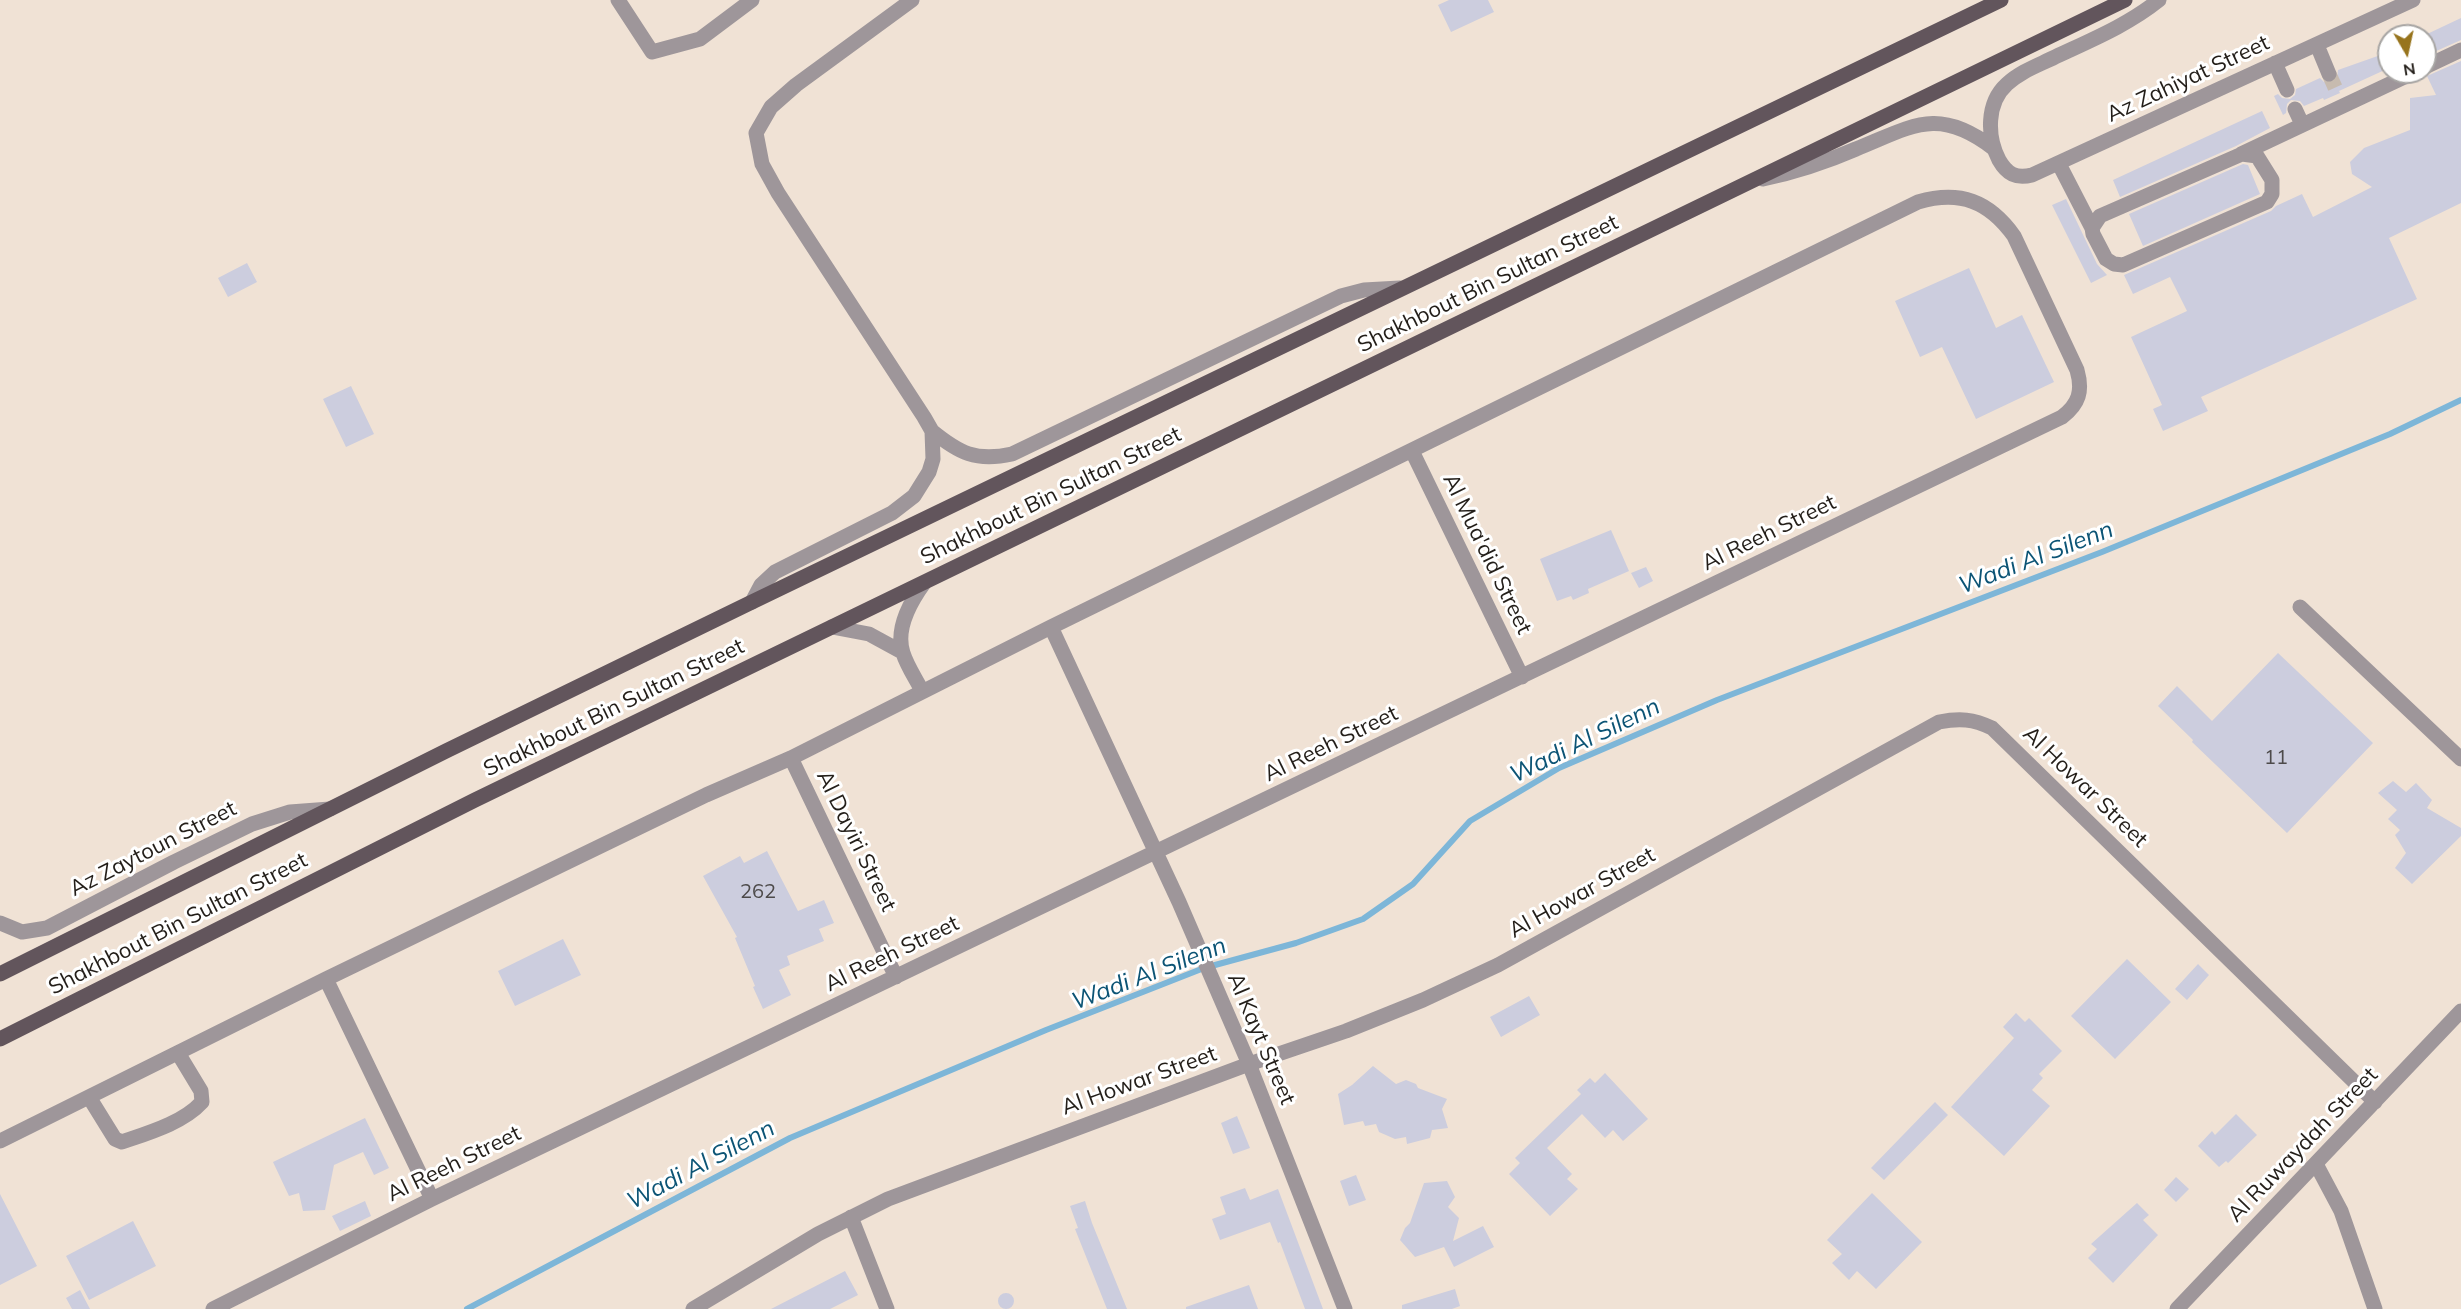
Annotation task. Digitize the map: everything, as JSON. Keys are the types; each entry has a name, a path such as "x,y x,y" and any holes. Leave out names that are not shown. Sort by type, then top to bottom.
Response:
{"main road":[{"name":"Shakhbout Bin Sultan Street","path":"0,974 752,602 2001,0"},
{"name":"Shakhbout Bin Sultan Street","path":"0,1039 465,806 2125,0"}],"street":[{"path":"618,0 652,52 700,39 752,0"},
{"path":"912,0 787,92 771,106 756,133 762,164 778,194 932,431 949,446 964,453 996,457 1012,454 1341,296 1376,288 1400,288"},
{"path":"1993,148 1990,132 1992,115 1997,99 2006,84 2024,72 2132,19 2159,0"},
{"name":"Az Zahiyat Street","path":"1749,182 1830,160 1923,123 1942,123 1960,127 1993,148 2010,174 2021,178 2032,175 2413,0"},
{"path":"2316,45 2329,74"},
{"path":"2437,61 2461,50"},
{"path":"2275,63 2287,90"},
{"path":"2092,228 2100,216 2107,212 2302,124 2341,100 2383,84"},
{"path":"2295,109 2302,124"},
{"path":"2059,164 2106,259 2114,264 2123,265 2262,205 2272,194 2273,184 2261,160 2250,154 2235,156"},
{"name":"Al Reeh Street","path":"0,1141 326,979 706,795 791,758 1051,627 1918,202 1936,197 1954,197 1972,201 1989,209 2004,221 2014,236 2078,370 2081,384 2079,397 2073,409 2062,417 432,1199 213,1309"},
{"path":"752,602 761,585 775,572 892,513 914,496 929,472 933,459 932,431"},
{"name":"Al Mua'did Street","path":"1412,452 1522,677"},
{"path":"922,691 902,652 902,633 913,598 924,583"},
{"path":"2300,607 2461,759"},
{"path":"832,627 869,634 902,652"},
{"name":"Al Kayt Street","path":"1051,627 1158,852 1249,1064 1345,1309"},
{"name":"Al Howar Street","path":"702,1307 851,1217 927,1184 1249,1064 1357,1027 1423,1000 1498,965 1939,722 1957,718 1976,720 1992,728 2376,1102"},
{"name":"Al Dayiri Street","path":"791,758 896,977"},
{"name":"Az Zaytoun Street","path":"0,923 22,932 47,928 252,824 290,812 330,809"},
{"path":"326,979 432,1199"},
{"name":"Al Ruwaydah Street","path":"2177,1309 2461,1011"},
{"path":"89,1097 115,1139 122,1142 153,1131 195,1110 202,1102 201,1091 178,1053"},
{"path":"2316,1164 2341,1211 2375,1309"},
{"path":"851,1217 887,1309"}],"building":[{"path":"1449,0 1488,0 1494,12 1451,32 1438,5"},
{"path":"2461,18 2461,40 2437,51 2437,29"},
{"path":"2377,56 2377,74 2324,100 2323,98 2304,106 2300,101 2291,100 2283,115 2274,96 2278,94 2282,98 2290,99 2295,95 2296,89 2320,78 2324,82 2332,83 2337,79 2338,70"},
{"path":"2461,61 2461,203 2389,238 2417,299 2201,397 2208,411 2163,431 2153,409 2162,405 2131,337 2187,311 2170,277 2133,294 2124,275 2271,211 2276,206 2302,194 2313,217 2372,187 2352,174 2350,162 2364,148 2410,130 2410,98 2436,95 2431,84 2437,84 2437,72"},
{"path":"2262,111 2270,128 2236,146 2120,197 2113,180"},
{"path":"2243,164 2248,165 2260,194 2143,246 2129,214"},
{"path":"2066,199 2097,264 2107,275 2091,283 2052,205"},
{"path":"247,263 257,282 228,297 218,278"},
{"path":"1969,268 1996,328 2022,315 2054,382 1976,419 1942,347 1920,357 1895,301"},
{"path":"351,386 374,434 346,447 323,399"},
{"path":"1611,530 1629,571 1588,589 1589,593 1573,600 1571,596 1557,601 1540,559"},
{"path":"1646,567 1653,581 1639,588 1631,573"},
{"path":"2278,653 2373,743 2287,833 2192,742 2193,740 2158,706 2177,686 2212,721"},
{"path":"2393,781 2406,792 2416,783 2432,800 2427,808 2461,828 2461,836 2412,884 2395,868 2406,853 2395,835 2400,830 2388,819 2397,810 2378,793"},
{"path":"767,851 798,911 824,900 834,923 819,929 824,941 787,956 790,965 779,970 791,995 763,1009 735,938 737,937 703,876 740,856 744,863"},
{"path":"563,939 581,975 515,1006 498,971"},
{"path":"2127,959 2171,1002 2115,1059 2071,1016"},
{"path":"2198,964 2209,975 2187,1000 2175,989"},
{"path":"1529,996 1540,1015 1501,1037 1490,1017"},
{"path":"2016,1013 2025,1022 2029,1018 2062,1051 2039,1074 2043,1078 2032,1090 2050,1106 2004,1156 1951,1107 2014,1038 2003,1027"},
{"path":"1373,1066 1396,1084 1406,1080 1416,1084 1418,1088 1447,1099 1442,1109 1448,1128 1432,1130 1430,1138 1407,1144 1406,1137 1395,1139 1379,1132 1376,1124 1365,1126 1363,1121 1344,1125 1338,1094"},
{"path":"1605,1073 1648,1119 1623,1141 1613,1130 1605,1138 1582,1114 1547,1148 1572,1174 1567,1179 1578,1189 1550,1216 1509,1174 1520,1163 1515,1158 1581,1094 1577,1090 1590,1078 1595,1083"},
{"path":"1935,1102 1948,1115 1884,1180 1871,1168"},
{"path":"2236,1114 2257,1135 2228,1163 2226,1161 2219,1167 2198,1146 2212,1131 2215,1135"},
{"path":"1237,1116 1250,1148 1233,1154 1221,1123"},
{"path":"365,1118 389,1168 374,1175 363,1152 334,1165 325,1210 303,1211 299,1193 289,1196 273,1162"},
{"path":"1356,1175 1366,1200 1349,1206 1340,1181"},
{"path":"2176,1177 2189,1189 2176,1202 2164,1190"},
{"path":"1447,1181 1455,1197 1448,1207 1459,1218 1453,1241 1483,1226 1494,1247 1454,1267 1444,1247 1415,1257 1400,1240 1410,1223 1424,1183"},
{"path":"1245,1188 1250,1200 1278,1189 1323,1309 1305,1309 1280,1242 1278,1243 1270,1222 1220,1240 1212,1219 1226,1214 1220,1197"},
{"path":"1872,1193 1922,1242 1876,1289 1857,1271 1849,1280 1832,1263 1842,1254 1827,1240"},
{"path":"0,1194 37,1266 0,1285"},
{"path":"365,1201 371,1216 340,1231 332,1216"},
{"path":"1085,1201 1127,1309 1107,1309 1075,1229 1078,1228 1070,1206"},
{"path":"2137,1203 2149,1215 2143,1220 2158,1235 2113,1283 2088,1258 2097,1249 2091,1244"},
{"path":"133,1221 156,1266 89,1300 66,1256"},
{"path":"845,1271 858,1295 830,1309 771,1309"},
{"path":"1249,1285 1258,1309 1186,1309 1186,1307"},
{"path":"1455,1289 1460,1306 1452,1309 1402,1309 1402,1305"},
{"path":"80,1290 90,1309 72,1309 66,1298"},
{"path":"1003,1293 1009,1293 1014,1301 1012,1307 1003,1309 998,1304 998,1298"}],"waterway":[{"name":"Wadi Al Silenn","path":"467,1309 790,1138 1046,1030 1204,968 1296,943 1363,919 1413,884 1470,821 1559,768 1717,700 2102,552 2390,434 2461,400"}],"tunnel":[{"path":"2329,74 2338,94"}]}
